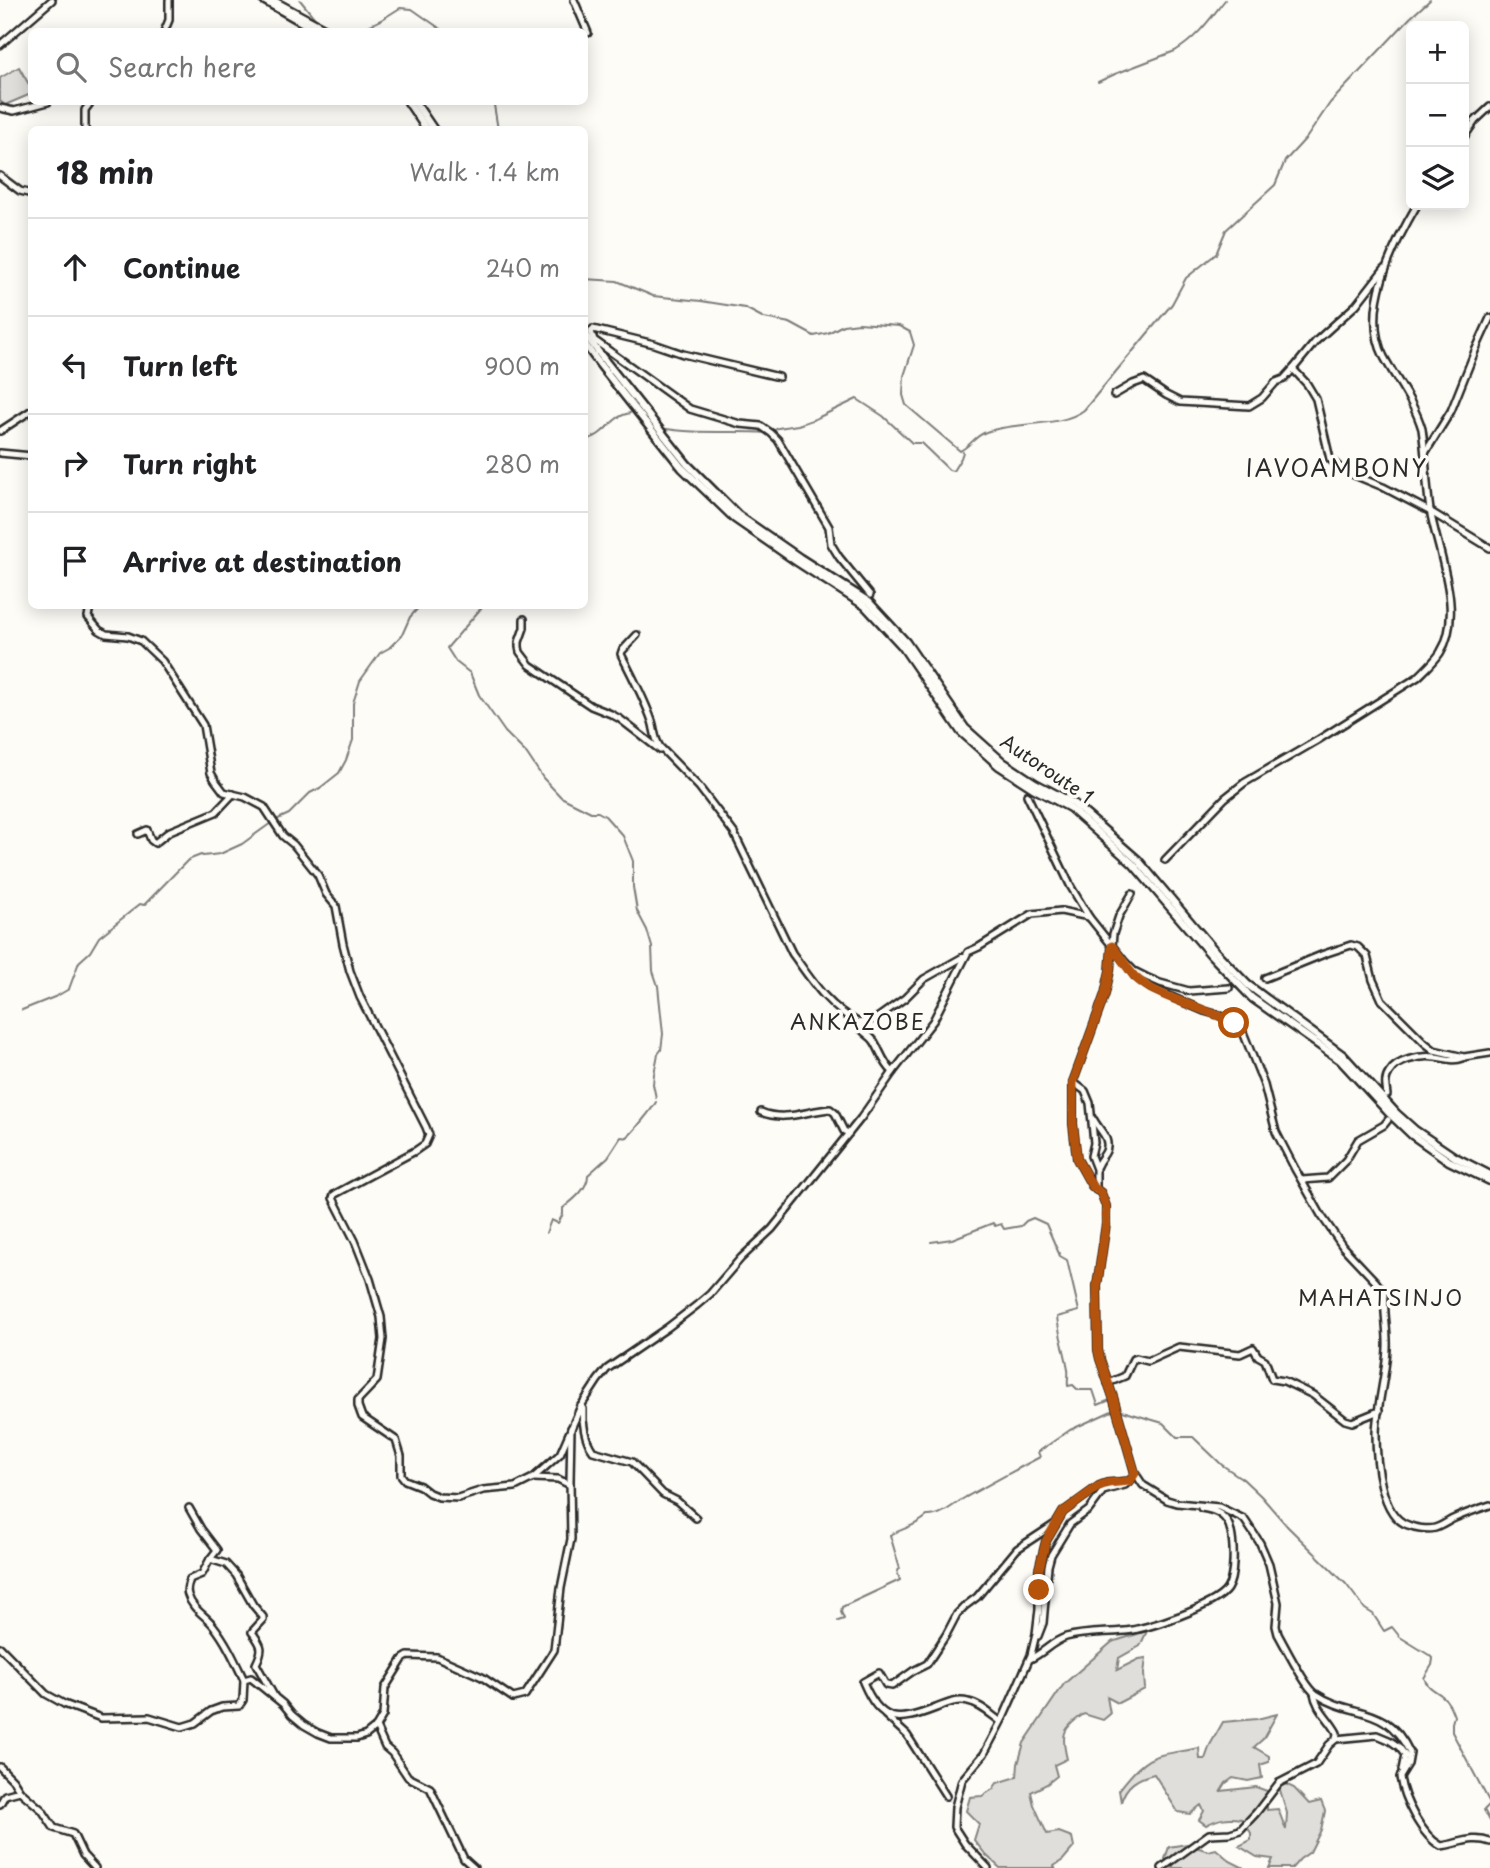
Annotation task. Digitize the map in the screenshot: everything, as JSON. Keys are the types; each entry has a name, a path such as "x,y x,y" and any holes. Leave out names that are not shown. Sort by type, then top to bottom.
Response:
{"main road":[{"path":"263,0 312,28"},
{"path":"272,0 324,28"},
{"path":"410,105 424,126"},
{"path":"417,105 431,126"},
{"name":"Autoroute 1","path":"588,338 687,464 738,514 869,602 906,642 965,728 1003,762 1073,803 1138,860 1215,951 1248,985 1343,1056 1415,1130 1455,1157 1490,1175"},
{"name":"Autoroute 1","path":"588,348 682,468 735,519 865,606 902,646 961,732 999,766 1032,788 1070,808 1133,864 1211,955 1252,998 1340,1060 1412,1135 1449,1161 1490,1181"}],"street":[{"path":"0,45 51,0"},
{"path":"166,28 169,20 169,0"},
{"path":"574,0 586,28"},
{"path":"0,108 14,111 37,105"},
{"path":"85,126 85,110 89,105"},
{"path":"1469,129 1490,107"},
{"path":"0,176 20,191 28,193"},
{"path":"1165,860 1233,791 1418,677 1439,654 1446,640 1451,605 1426,484 1425,453 1418,416 1383,354 1375,325 1381,284 1403,229 1415,210"},
{"path":"1114,396 1144,380 1180,402 1249,405 1262,398 1276,382 1284,379 1316,341 1356,305 1389,263"},
{"path":"1425,453 1451,411 1490,318"},
{"path":"779,377 593,329 591,332 594,340 690,408 740,424 761,426 771,433 778,440 829,527 831,544 870,595"},
{"path":"1293,369 1316,399 1330,459 1342,470 1431,512 1490,548"},
{"path":"0,431 28,413"},
{"path":"0,453 28,456"},
{"path":"89,609 88,617 99,630 110,635 135,637 166,667 203,725 211,773 222,790 246,797 264,807 282,836 294,845 318,876 326,894 336,906 346,957 360,997 429,1135 425,1144 415,1151 334,1195 334,1202 355,1241 381,1317 383,1339 377,1380 358,1400 360,1414 396,1440 401,1456 401,1475 405,1480 439,1497 458,1498 483,1490 516,1487 533,1478 560,1454 581,1406 607,1369 667,1328 710,1294 741,1258 772,1230 933,1021 968,952"},
{"path":"524,619 519,646 530,665 590,706 620,719 663,751"},
{"path":"637,635 621,654 651,720 656,741 699,788 734,833 792,953 831,1004 843,1014 859,1023 877,1018 905,998 924,979 1032,914 1061,911 1089,917"},
{"path":"138,834 147,830 155,843 170,831 216,813 233,794"},
{"path":"1027,795 1071,887 1089,917 1135,976 1151,988 1219,1015 1234,1023 1242,1032 1264,1085 1276,1132 1321,1215 1343,1247 1385,1294 1383,1305 1387,1346 1377,1447 1384,1494 1390,1510 1398,1520 1408,1525 1431,1528 1490,1505"},
{"path":"1029,1659 1064,1638 1093,1633 1126,1632 1151,1626 1219,1598 1229,1585 1231,1574 1233,1540 1230,1524 1224,1515 1167,1500 1143,1485 1135,1473 1100,1359 1097,1299 1106,1206 1101,1193 1084,1174 1077,1159 1073,1124 1073,1082 1105,994 1113,934 1119,916 1132,894"},
{"path":"1265,978 1351,945 1358,947 1367,956 1382,1000 1425,1043 1434,1049 1464,1057"},
{"path":"1125,962 1134,971 1173,987 1189,991 1229,988"},
{"path":"859,1023 860,1029 875,1042 885,1064 893,1072"},
{"path":"1387,1095 1385,1084 1388,1074 1396,1066 1419,1058 1434,1056 1456,1060 1490,1053"},
{"path":"1073,1082 1086,1091 1090,1103 1094,1143 1091,1156 1096,1169"},
{"path":"761,1112 774,1117 785,1117 830,1109 844,1131 849,1133"},
{"path":"1091,1116 1107,1142 1106,1151 1098,1161 1096,1169 1096,1190"},
{"path":"1302,1180 1328,1178 1346,1160 1358,1140 1388,1120"},
{"path":"1108,1383 1125,1376 1133,1359 1148,1361 1175,1348 1240,1354 1253,1348 1258,1356 1265,1360 1272,1379 1284,1381 1313,1395 1345,1420 1352,1422 1379,1411"},
{"path":"581,1406 587,1439 593,1451 632,1462 663,1494 677,1501 696,1518"},
{"path":"244,1680 251,1678 284,1704 292,1716 331,1738 357,1738 376,1727 383,1715 385,1689 403,1659 408,1656 437,1657 482,1676 513,1698 524,1695 554,1650 561,1588 571,1539 571,1427"},
{"path":"1034,1642 1043,1623 1048,1566 1056,1546 1070,1524 1089,1510 1103,1491 1125,1485 1135,1473"},
{"path":"533,1478 558,1479 570,1485"},
{"path":"988,1866 965,1844 954,1827 955,1807 961,1780 984,1754 1029,1659 1039,1609 1039,1569 1046,1541 1063,1512 1099,1486 1130,1481"},
{"path":"1162,1868 1209,1834 1240,1830 1279,1783 1320,1760 1336,1739 1337,1733 1322,1713 1314,1693 1278,1634 1278,1603 1269,1564 1250,1526 1244,1519 1226,1510 1210,1505 1191,1505"},
{"path":"0,1647 46,1694 101,1718 149,1717 182,1727 195,1723 222,1707 239,1706 243,1700 244,1680 212,1624 193,1606 187,1595 190,1579 202,1574 217,1550 189,1508"},
{"path":"946,1796 907,1735 879,1710 863,1682 879,1673 886,1685 892,1686 927,1664 957,1614 977,1597 1017,1549 1056,1524"},
{"path":"210,1559 226,1564 263,1617 252,1632 261,1645 262,1653 256,1664 275,1699"},
{"path":"1314,1693 1384,1720 1404,1741 1410,1753 1408,1764 1402,1773"},
{"path":"884,1714 903,1718 949,1703 966,1701 978,1704 1000,1721"},
{"path":"376,1727 385,1747 393,1753 408,1777 430,1788 464,1859 474,1868"},
{"path":"1336,1739 1377,1735 1399,1747 1405,1755 1401,1783 1407,1801 1418,1822 1438,1845 1473,1839 1490,1842"},
{"path":"0,1768 20,1791 43,1810 54,1828 73,1835 83,1855 95,1868"},
{"path":"0,1804 5,1795 20,1791"}],"shaded area":[{"path":"19,67 28,83 28,95 5,105 0,101 0,78"},
{"path":"1147,1631 1140,1646 1119,1658 1117,1670 1146,1658 1145,1689 1118,1703 1107,1697 1110,1714 1103,1720 1084,1714 1071,1724 1064,1738 1067,1759 1054,1765 1057,1776 1031,1792 1047,1834 1059,1832 1072,1837 1074,1847 1055,1868 1000,1868 974,1840 979,1824 966,1811 970,1797 982,1796 997,1783 1017,1777 1024,1743 1064,1684 1112,1642"},
{"path":"1277,1714 1263,1739 1254,1747 1269,1756 1269,1762 1260,1765 1262,1778 1248,1781 1233,1778 1221,1791 1256,1787 1267,1791 1267,1810 1278,1809 1286,1830 1287,1813 1277,1780 1294,1788 1309,1804 1321,1801 1325,1811 1321,1830 1310,1852 1292,1868 1269,1868 1273,1859 1257,1857 1239,1846 1251,1840 1251,1833 1242,1819 1224,1819 1206,1825 1199,1820 1204,1811 1201,1805 1190,1814 1178,1812 1154,1774 1133,1783 1121,1802 1119,1790 1148,1760 1199,1748 1200,1759 1205,1759 1223,1722"},
{"path":"1187,1844 1208,1851 1216,1849 1244,1868 1169,1868 1165,1859 1169,1847"}],"waterway":[{"path":"300,0 317,21"},
{"path":"1098,82 1183,46 1225,0"},
{"path":"588,279 617,281 653,296 745,308 764,318 790,323 814,336 828,333 843,325 859,323 899,326 910,332 914,345 904,376 903,395 906,405 960,451 986,432 1074,416 1084,410 1172,304 1186,278 1216,254 1226,230 1275,185 1285,161 1307,137 1330,103 1430,0"},
{"path":"364,28 400,8 412,9 439,28"},
{"path":"494,105 497,126"},
{"path":"773,431 815,419 857,399 883,416 912,443 921,443 949,470 953,471 963,452"},
{"path":"588,439 598,435 617,418 630,413"},
{"path":"661,428 767,433"},
{"path":"276,820 289,814 310,793 339,773 353,740 353,703 360,681 380,653 402,635 410,617 417,609"},
{"path":"480,609 447,648 456,662 470,673 479,695 543,778 561,797 605,816 623,836 633,861 637,911 652,947 663,1034 654,1074 656,1098"},
{"path":"22,1010 69,989 79,962 90,952 99,937 140,904 144,905 188,860 201,855 220,854 242,844 271,823"},
{"path":"546,1233 551,1220 558,1223 563,1208 583,1189 588,1175 608,1157 621,1137 627,1137 633,1132 656,1102"},
{"path":"931,1242 952,1239 993,1223 995,1226 1001,1224 1004,1229 1021,1226 1033,1218 1046,1224 1060,1256 1067,1260 1079,1311 1057,1317 1068,1369 1068,1386 1073,1385 1078,1390 1093,1390 1098,1405 1110,1400 1112,1403"},
{"path":"838,1621 844,1619 842,1607 900,1580 897,1571 900,1569 890,1535 927,1516 942,1512 1040,1457 1038,1452 1070,1430 1114,1410"},
{"path":"1119,1410 1163,1423 1177,1437 1193,1437 1222,1465 1243,1479 1261,1496 1288,1527 1346,1584 1365,1609 1373,1614 1384,1631 1392,1627 1400,1637 1433,1659 1424,1678 1449,1704 1454,1716 1452,1732 1490,1803"},
{"path":"1490,1804 1484,1810 1490,1821"}],"district":[{"name":"IAVOAMBONY","path":"1337,469"},
{"name":"ANKAZOBE","path":"858,1023"},
{"name":"MAHATSINJO","path":"1381,1299"}],"route":[{"path":"1039,1590 1039,1569 1046,1541 1063,1512 1099,1486 1130,1481 1135,1473 1098,1350 1097,1286 1106,1206 1101,1193 1092,1186 1080,1167 1073,1124 1073,1082 1105,994 1112,946 1135,976 1151,988 1234,1023"}]}
